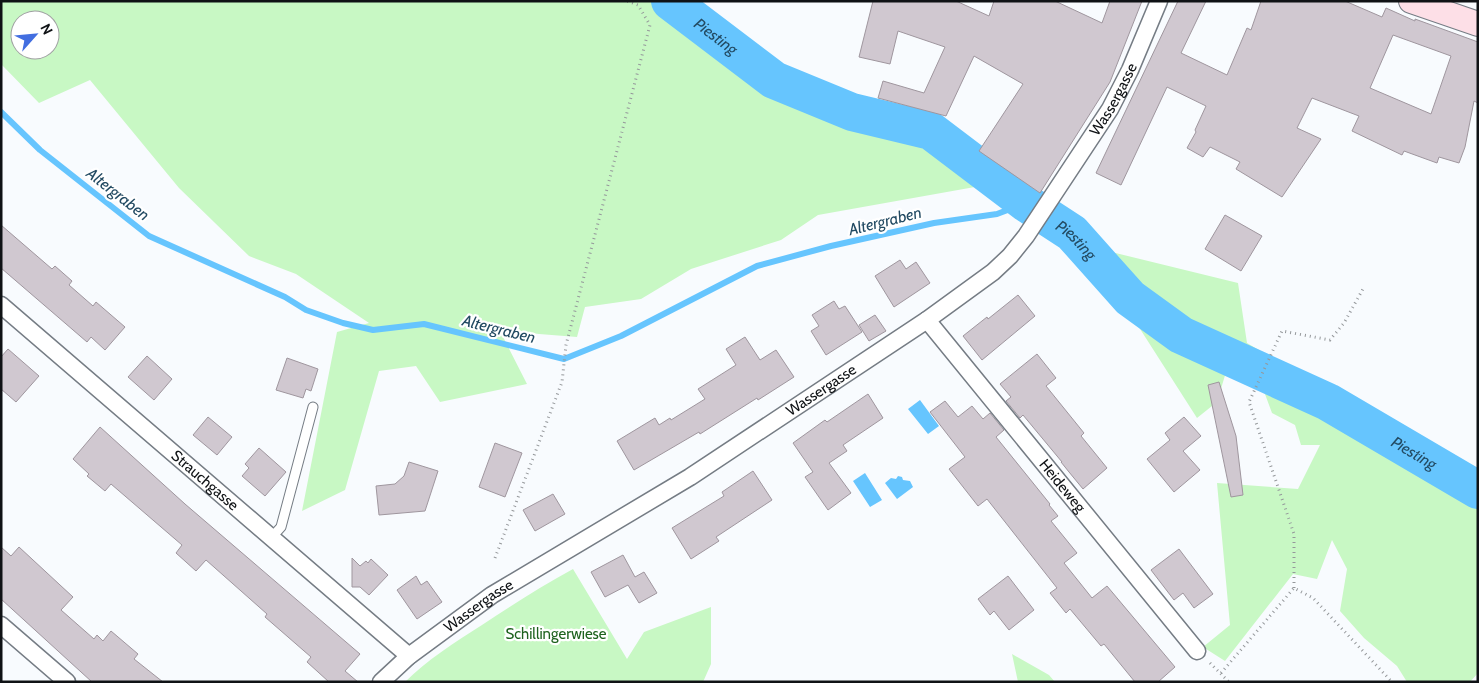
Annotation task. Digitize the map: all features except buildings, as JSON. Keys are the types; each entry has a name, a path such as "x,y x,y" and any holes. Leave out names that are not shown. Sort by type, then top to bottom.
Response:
{"main road":[{"path":"1411,1 1478,24"}],"street":[{"name":"Wassergasse","path":"381,682 409,656 492,595 686,479 927,320 993,272 1010,256 1026,236 1110,109 1130,70 1159,1"},
{"name":"Strauchgasse","path":"1,305 409,656"},
{"name":"Heideweg","path":"927,320 1197,651"},
{"path":"1,625 67,682"}],"lane":[{"path":"271,538 281,527 313,407"}],"path":[{"path":"495,558 562,382 566,345 650,25 638,5 626,1"},
{"path":"1221,673 1294,588 1294,534 1249,402 1282,331 1330,340 1344,323 1363,289"},
{"path":"1294,588 1314,598 1392,682"},
{"path":"1197,651 1229,682"}],"green space":[{"path":"1,1 652,1 778,95 930,144 986,185 818,215 781,240 691,269 641,299 585,307 577,337 499,329 527,384 440,402 416,366 379,371 345,490 302,511 337,332 369,323 296,274 249,256 179,188 90,80 39,103 1,64"},
{"path":"1087,246 1238,283 1247,343 1478,480 1478,673 1470,682 1407,682 1397,666 1364,638 1340,611 1347,569 1332,540 1317,579 1293,574 1225,661 1203,647 1230,625 1217,483 1298,489 1320,445 1301,445 1295,425 1272,413 1262,386 1226,372 1217,402 1197,418"},
{"name":"Schillingerwiese","path":"573,569 627,659 644,632 711,607 711,664 703,682 405,682 452,645 527,596"},
{"path":"1012,654 1049,675 1055,682 1018,682"}],"water":[{"path":"920,400 939,426 928,434 908,409"},
{"path":"865,473 882,500 870,507 853,481"},
{"path":"898,476 902,477 903,480 910,481 913,487 897,499 885,483 891,478 896,479"}],"waterway":[{"name":"Piesting","path":"670,1 774,80 852,112 931,131 1026,203 1072,233 1130,298 1181,335 1328,402 1478,490"},
{"name":"Altergraben","path":"1,112 40,150 149,236 285,297 306,310 343,323 373,330 424,324 564,359 621,336 757,266 831,246 934,223 997,214 1026,203"}]}
